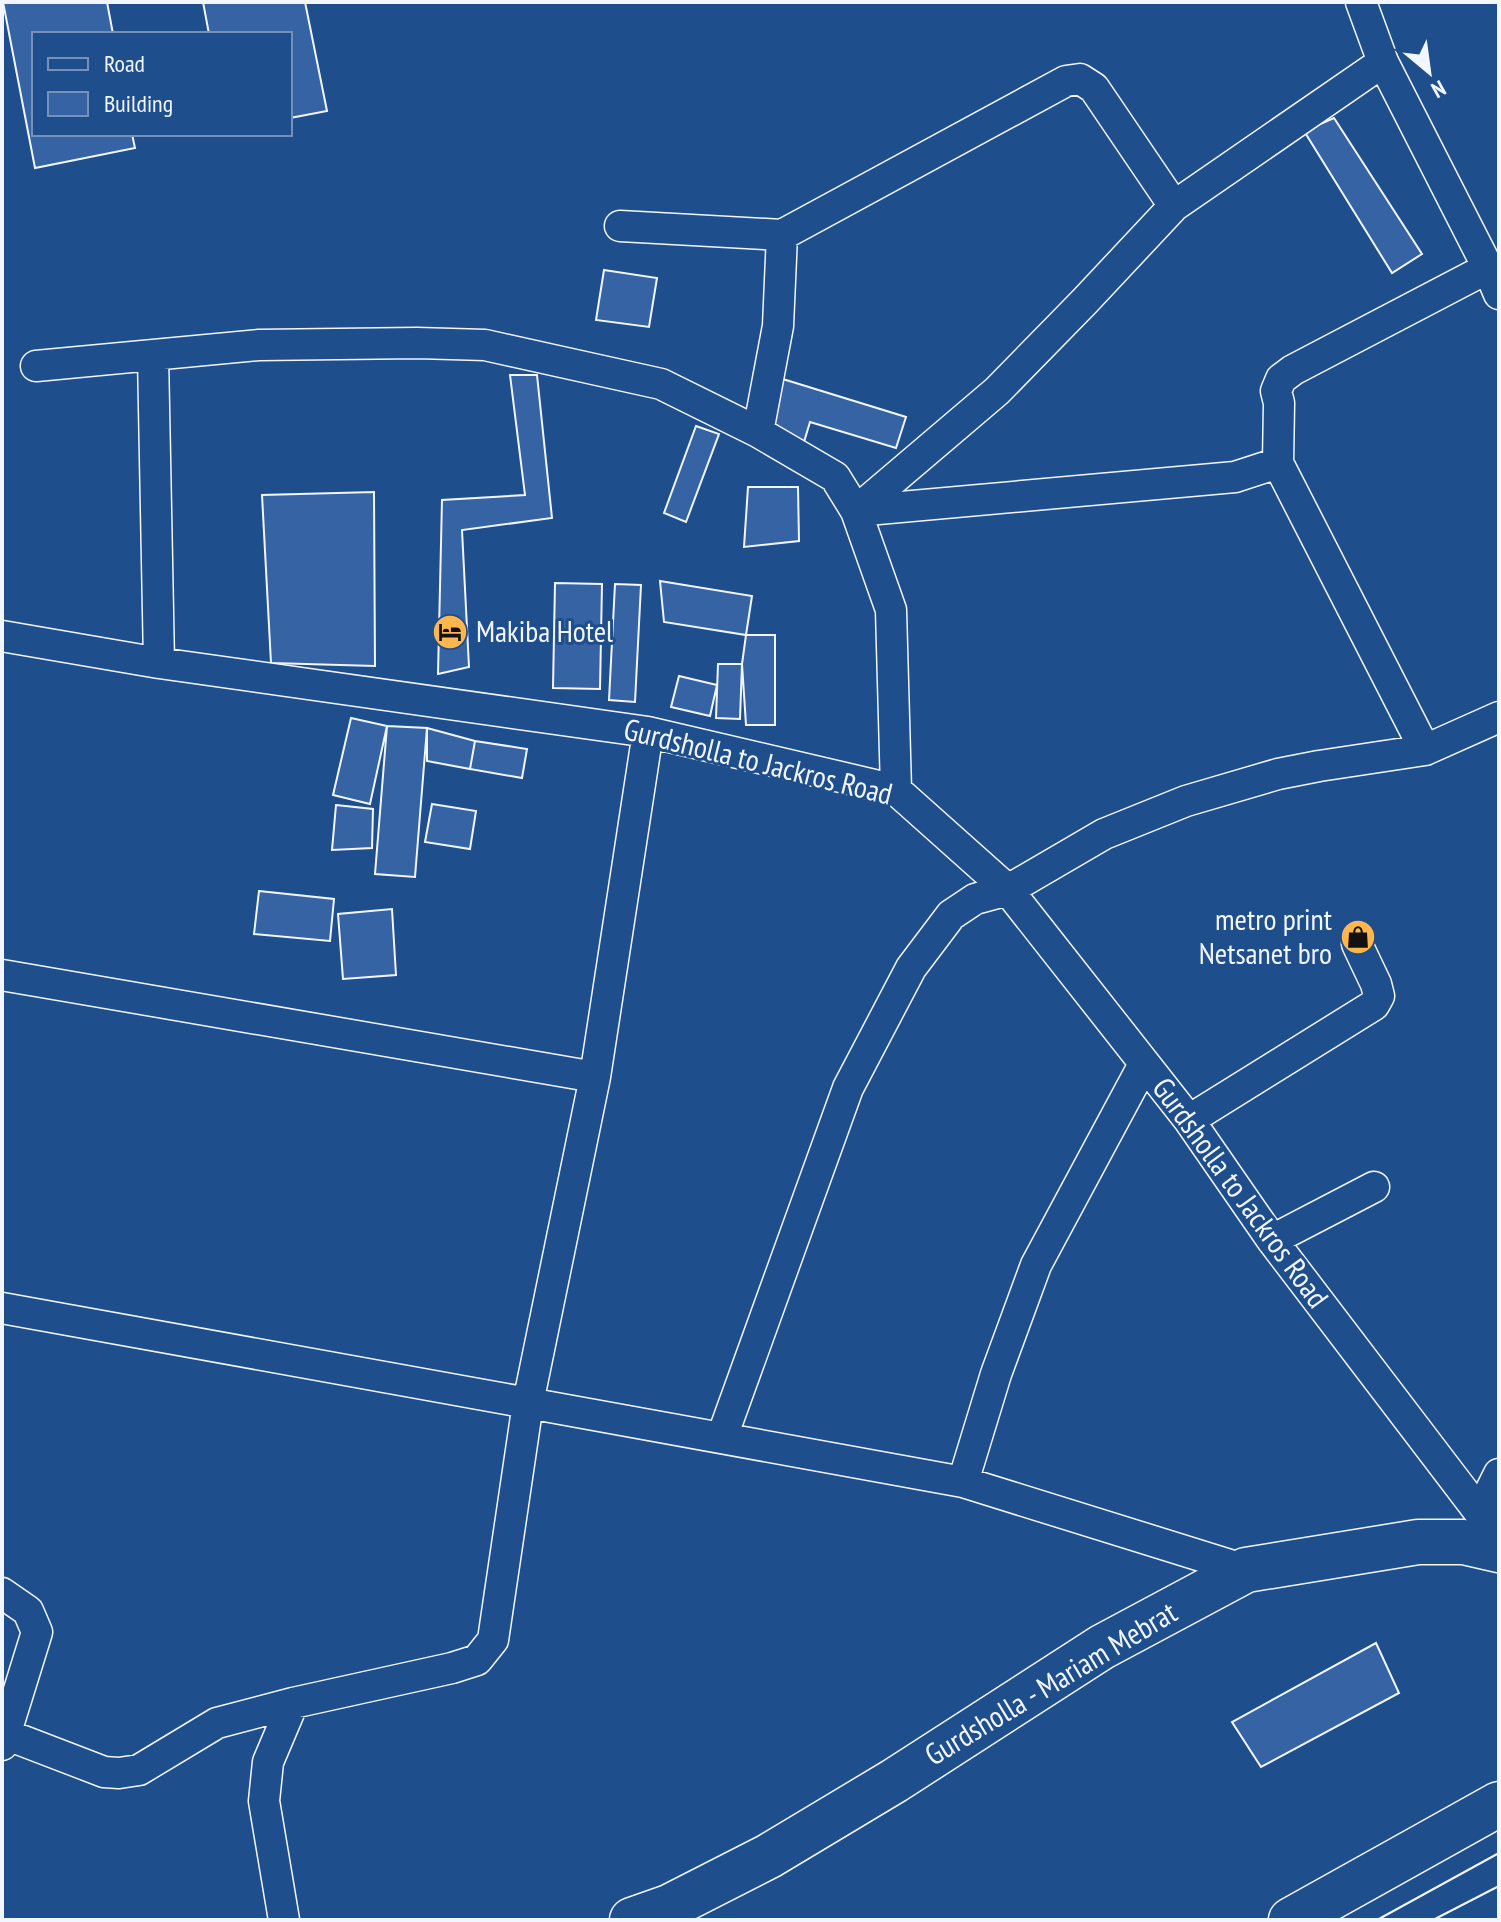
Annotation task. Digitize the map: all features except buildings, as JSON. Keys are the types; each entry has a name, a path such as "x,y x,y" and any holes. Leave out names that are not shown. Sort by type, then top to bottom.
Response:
{"main road":[{"name":"Gurdsholla - Mariam Mebrat","path":"632,1920 669,1907 769,1856 894,1781 1102,1647 1246,1570 1418,1542 1464,1542 1490,1531"},
{"path":"1291,1920 1499,1804"}],"street":[{"path":"1361,2 1383,62 1494,281 1293,370 1281,379 1276,391 1279,403 1278,463 1425,750"},
{"path":"856,511 997,391 1174,206 1383,62"},
{"path":"620,226 782,235 1066,81 1080,79 1094,88 1174,206"},
{"path":"758,432 778,326 782,235"},
{"path":"36,366 259,345 417,343 485,345 661,384 758,432 835,477 856,511 891,610 896,790"},
{"path":"153,356 159,663"},
{"path":"856,511 1235,477 1278,463"},
{"name":"Gurdsholla to Jackros Road","path":"2,636 159,663 648,732 896,790 1008,890 1189,1120 1272,1240 1490,1531 1499,1538"},
{"path":"722,1437 848,1088 911,968 951,915 975,899 1008,890 1104,834 1186,801 1278,774 1425,750 1499,717"},
{"path":"2,1593 28,1611 37,1632 4,1739 104,1772 139,1770 217,1723 477,1660 493,1640 528,1403 595,1077 648,732"},
{"path":"1189,1120 1374,1005 1379,996 1376,984 1357,944"},
{"path":"2,975 595,1077"},
{"path":"963,1482 996,1374 1036,1265 1144,1064"},
{"path":"1272,1240 1374,1187"},
{"path":"2,1308 963,1482 1246,1570"},
{"path":"1490,1531 1499,1474"},
{"path":"284,1920 264,1801 268,1762 293,1703"}],"tram line":[{"path":"1377,1920 1499,1853"},
{"path":"1433,1920 1499,1886"}],"place":[{"name":"Makiba Hotel","path":"450,632"},
{"name":"metro print Netsanet bro","path":"1358,937"}]}
